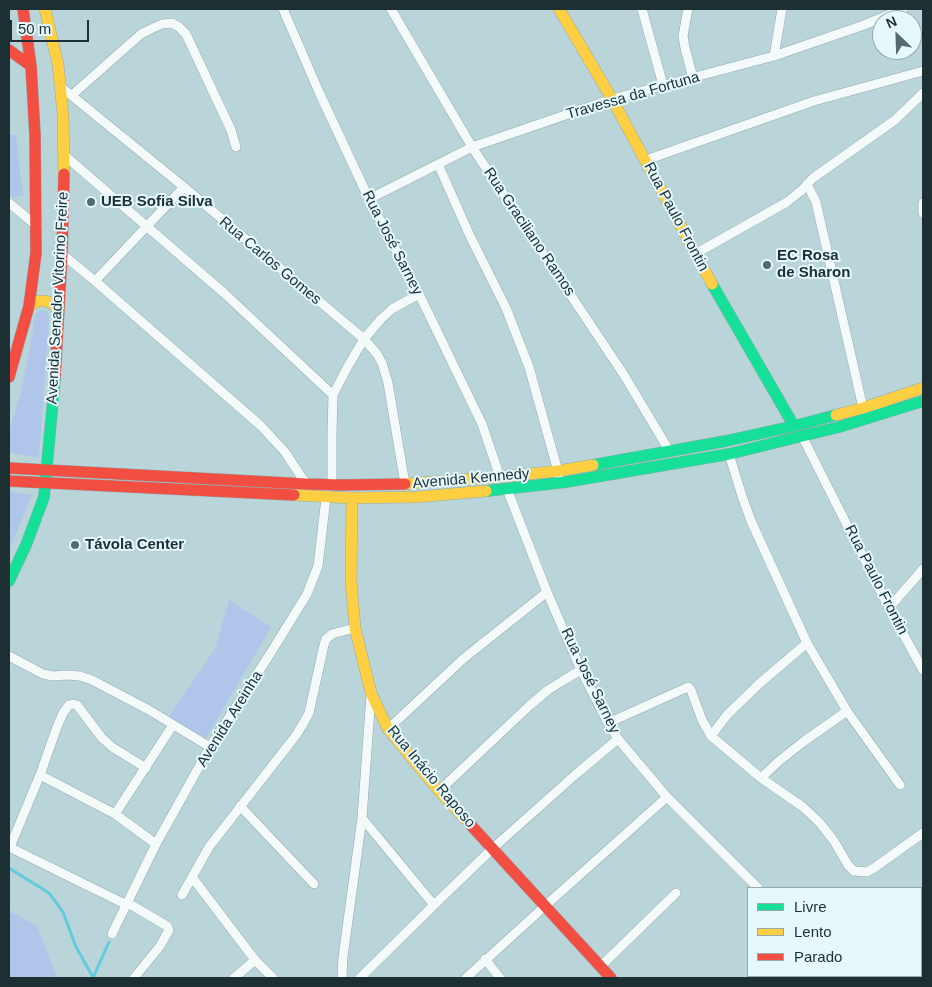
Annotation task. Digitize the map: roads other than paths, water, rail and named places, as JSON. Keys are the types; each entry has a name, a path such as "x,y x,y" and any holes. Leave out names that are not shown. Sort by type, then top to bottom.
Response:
{"main road":[{"name":"Avenida Senador Vitorino Freire","path":"9,580 26,545 44,497 55,382 62,254 50,226 35,135 30,66 23,9"},
{"name":"Avenida Senador Vitorino Freire","path":"9,377 29,306 36,253 50,226 64,155 61,86 45,9"},
{"name":"Rua Paulo Frontin","path":"559,9 612,99 695,254 794,426"},
{"path":"9,50 30,66"},
{"path":"29,306 38,301 46,301 53,304 59,311"},
{"name":"Avenida Kennedy","path":"9,468 332,485 405,484 500,477 558,471 726,441 863,408 923,388"},
{"name":"Avenida Kennedy","path":"9,481 326,498 432,496 561,483 729,454 802,436 923,401"},
{"name":"Rua Inácio Raposo","path":"352,498 351,581 355,628 371,694 388,729 440,791 611,978"}],"street":[{"name":"Rua José Sarney","path":"283,9 316,85 370,199 419,294 482,424 500,477"},
{"name":"Rua Graciliano Ramos","path":"391,9 472,147 624,376 670,452"},
{"path":"642,9 663,86"},
{"path":"688,9 683,36 693,78"},
{"path":"774,56 782,9"},
{"name":"Travessa da Fortuna","path":"370,199 472,147 612,99 774,56 864,25 903,9"},
{"path":"72,96 141,34 158,26 172,23 180,27 186,34 231,130 236,147"},
{"path":"646,160 814,101 923,72"},
{"name":"Rua Carlos Gomes","path":"61,86 364,339 377,354 386,376 405,484"},
{"path":"695,254 787,202 813,178 895,120 923,93"},
{"path":"64,155 224,293 333,395"},
{"path":"438,164 470,236 506,308 529,367 561,483"},
{"path":"807,184 816,202 863,408"},
{"path":"95,281 184,187"},
{"path":"9,203 50,226"},
{"path":"923,203 923,213"},
{"path":"62,254 261,426 285,452 306,484"},
{"path":"332,485 333,395 364,339 381,319 392,309 419,294"},
{"name":"Rua Paulo Frontin","path":"802,436 889,608 923,670"},
{"path":"729,454 751,521 807,643 847,711 900,785"},
{"name":"Rua José Sarney","path":"507,489 547,592 582,670 618,739 668,796 757,887"},
{"name":"Avenida Areinha","path":"112,934 156,844 210,747 307,594 318,566 326,498"},
{"path":"889,608 923,569"},
{"path":"388,729 463,659 547,592"},
{"path":"182,895 209,847 297,734 304,722 309,713 326,639 332,634 355,628"},
{"path":"711,736 727,716 760,683 807,643"},
{"path":"914,652 923,654"},
{"path":"9,656 43,674 80,676 92,680 141,706 210,747"},
{"path":"440,791 529,706 548,690 582,670"},
{"path":"608,722 688,686 711,736 761,778 803,807 820,823 854,871 866,872 874,868 923,833"},
{"path":"342,978 343,957 362,818 371,694"},
{"path":"134,978 160,946 169,930 168,926 9,847 40,775 57,727 69,705 77,705 102,738 112,747 146,768"},
{"path":"761,778 803,742 847,711"},
{"path":"115,814 173,725"},
{"path":"360,978 492,849 618,739"},
{"path":"40,775 115,814 156,844"},
{"path":"466,978 668,796"},
{"path":"240,806 314,884"},
{"path":"362,818 434,905"},
{"path":"192,877 255,960 273,978"},
{"path":"600,967 676,893"},
{"path":"485,959 500,978"},
{"path":"234,978 255,960"}],"waterway":[{"path":"9,868 49,893 63,912 76,947 93,977"},
{"path":"93,978 109,942"}],"place":[{"name":"UEB Sofia Silva","path":"91,202"},
{"name":"EC Rosa de Sharon","path":"767,265"},
{"name":"Távola Center","path":"75,545"}]}
